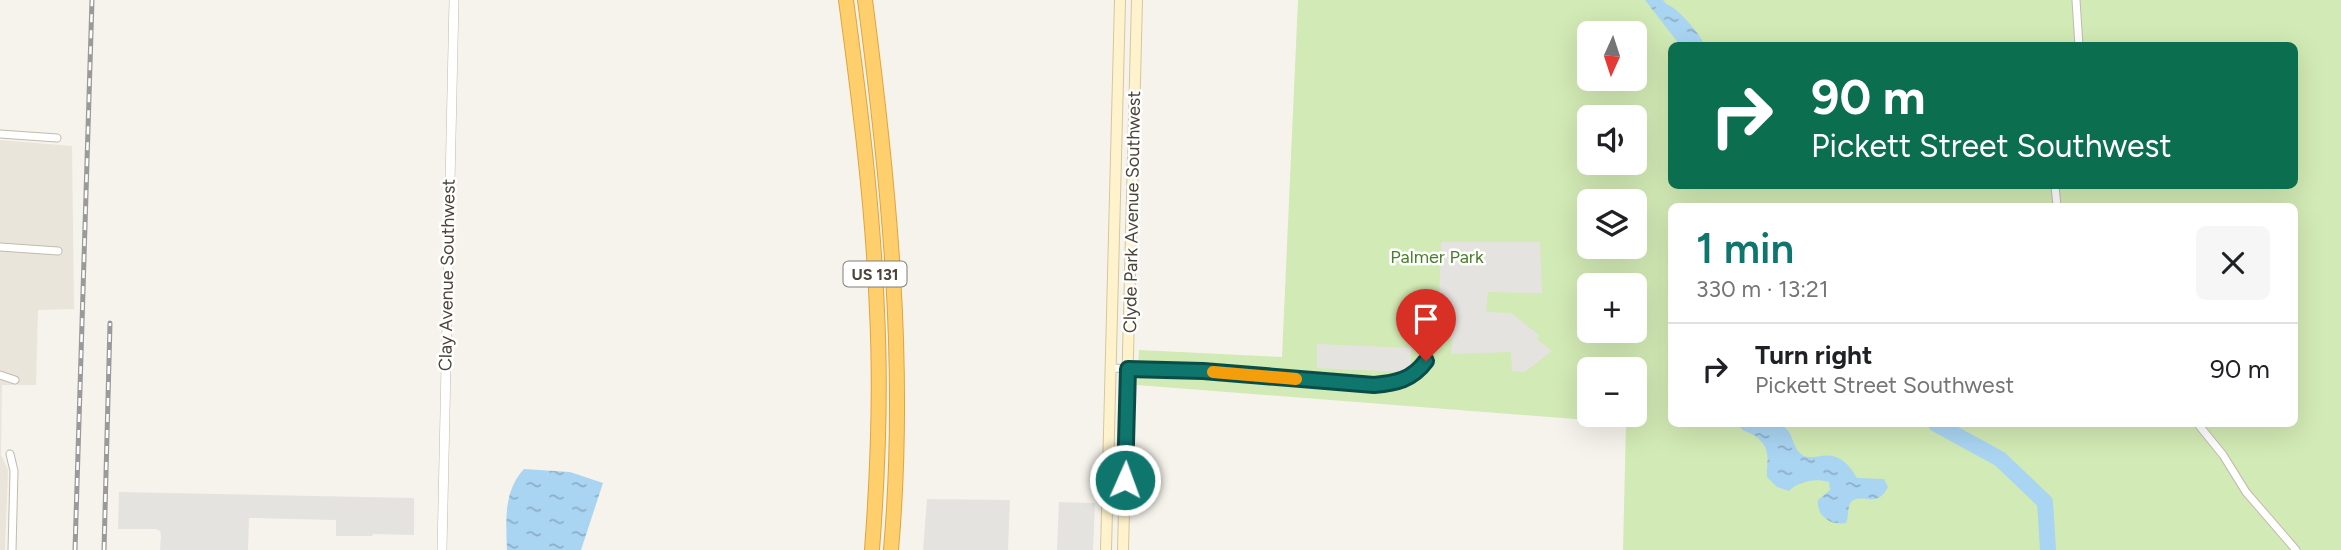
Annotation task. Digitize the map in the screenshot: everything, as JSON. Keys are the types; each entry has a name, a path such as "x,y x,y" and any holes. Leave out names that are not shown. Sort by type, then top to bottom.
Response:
{"highway":[{"name":"US 131","path":"846,0 866,156 877,313 878,454 872,550"},
{"name":"US 131","path":"864,0 887,182 894,273 897,419 891,550"}],"main road":[{"name":"Clyde Park Avenue Southwest","path":"1106,550 1120,0"},
{"name":"Clyde Park Avenue Southwest","path":"1123,550 1137,0"},
{"path":"1119,47 1136,47"},
{"path":"1112,282 1131,283"}],"street":[{"name":"Clay Avenue Southwest","path":"442,550 454,0"},
{"path":"2076,0 2079,42"},
{"path":"0,134 57,138"},
{"path":"0,247 58,251"},
{"path":"1110,368 1203,371 1362,384 1395,383 1419,370 1426,361 1430,336"},
{"path":"0,375 15,380"},
{"path":"2200,427 2246,492 2296,550"},
{"path":"10,454 14,471 12,550"}],"shaded area":[{"path":"0,140 72,146 74,309 38,310 36,385 2,385 1,455 8,470 5,550 0,550"},
{"path":"1441,242 1540,242 1542,293 1488,292 1486,312 1511,313 1539,335 1537,339 1552,351 1525,372 1512,371 1511,352 1451,354 1452,337 1446,336 1445,331 1438,332"},
{"path":"1317,344 1411,348 1411,365 1405,372 1317,368"},
{"path":"119,492 414,498 414,535 336,536 336,520 249,518 248,550 160,550 161,536 156,529 118,529"},
{"path":"927,499 1010,500 1008,550 923,550"},
{"path":"1059,502 1095,503 1093,550 1057,550"}],"green space":[{"name":"Palmer Park","path":"1298,0 2341,0 2341,550 1623,550 1626,427 1647,427 1647,357 1577,357 1577,419 1137,385 1139,350 1282,357"}],"water":[{"path":"1645,0 1663,0 1688,22 1703,42 1678,42"},
{"path":"1740,427 1784,427 1798,451 1804,456 1833,456 1847,464 1857,478 1884,479 1888,487 1884,494 1875,499 1852,501 1846,523 1835,523 1822,515 1818,506 1818,500 1830,490 1829,482 1808,481 1789,491 1777,487 1767,477 1767,455 1764,446 1755,436"},
{"path":"524,469 570,472 603,483 581,550 507,550 506,518 509,497"}],"waterway":[{"path":"1941,427 2000,459 2045,502 2048,550"}],"railway":[{"path":"75,550 92,0"},
{"path":"104,550 110,323"}],"slow traffic":[{"path":"1213,372 1296,379"}],"route":[{"path":"1125,480 1128,369 1203,371 1374,385 1395,383 1408,378 1426,361"}]}
